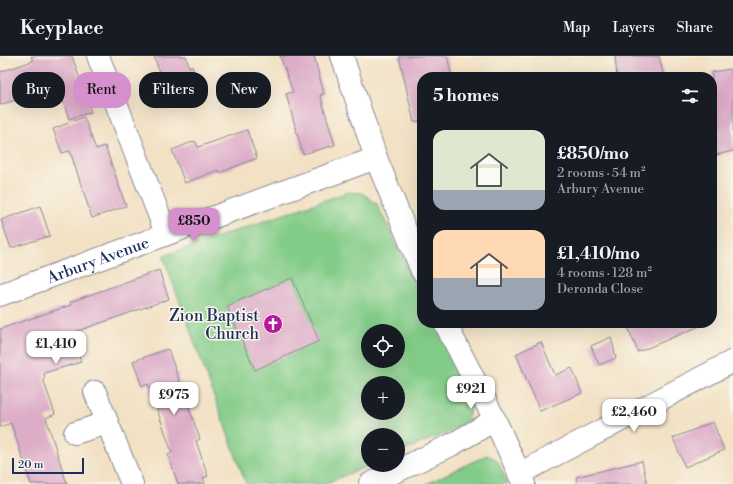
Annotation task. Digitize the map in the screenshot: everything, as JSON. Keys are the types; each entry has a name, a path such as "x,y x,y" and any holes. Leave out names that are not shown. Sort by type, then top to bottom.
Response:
{"street":[{"path":"98,56 166,233"},
{"path":"342,56 376,158 417,259"},
{"name":"Arbury Avenue","path":"0,295 166,233 376,158"},
{"path":"448,328 495,420 521,479 733,361"},
{"path":"95,392 106,423 132,484"},
{"path":"370,484 451,445 495,420"},
{"path":"75,432 106,423"}],"green space":[{"path":"348,192 362,193 377,204 417,287 417,328 436,328 473,402 467,420 451,431 405,450 405,428 361,428 361,469 324,484 246,484 163,256"},
{"path":"487,455 497,460 508,484 426,484"}],"building":[{"path":"31,56 72,56 77,72 73,72 73,108 90,108 91,112 69,119 65,107 65,72 12,72 12,101 0,105 0,72 33,61"},
{"path":"154,56 186,56 189,67 192,66 194,72 159,72"},
{"path":"280,56 314,56 324,94 320,95 335,145 303,154 286,94 293,92"},
{"path":"399,56 447,56 451,72 417,72 417,122 414,122"},
{"path":"615,56 659,56 663,72 617,72"},
{"path":"730,69 733,83 733,151 717,155 717,72 712,72"},
{"path":"84,117 96,149 105,146 126,206 92,218 70,151 62,153 53,129"},
{"path":"247,130 257,158 219,173 218,170 185,183 172,150 195,141 198,147"},
{"path":"40,206 50,236 11,248 1,220"},
{"path":"159,270 169,299 72,333 81,362 44,373 45,378 43,379 55,414 46,418 67,484 31,484 11,423 0,427 0,329 71,305 70,302"},
{"name":"Zion Baptist Church","path":"292,278 319,341 255,370 227,306"},
{"path":"628,328 695,328 638,352"},
{"path":"611,337 616,358 599,365 591,346"},
{"path":"541,342 555,375 572,368 582,393 540,411 516,354"},
{"path":"168,349 200,439 196,441 208,476 203,478 205,484 178,484 168,455 172,453 148,384 142,386 133,361"},
{"path":"713,422 724,450 685,467 673,438"},
{"path":"642,461 647,484 577,484 576,477"}],"place":[{"name":"Zion Baptist Church","path":"273,324"}]}
